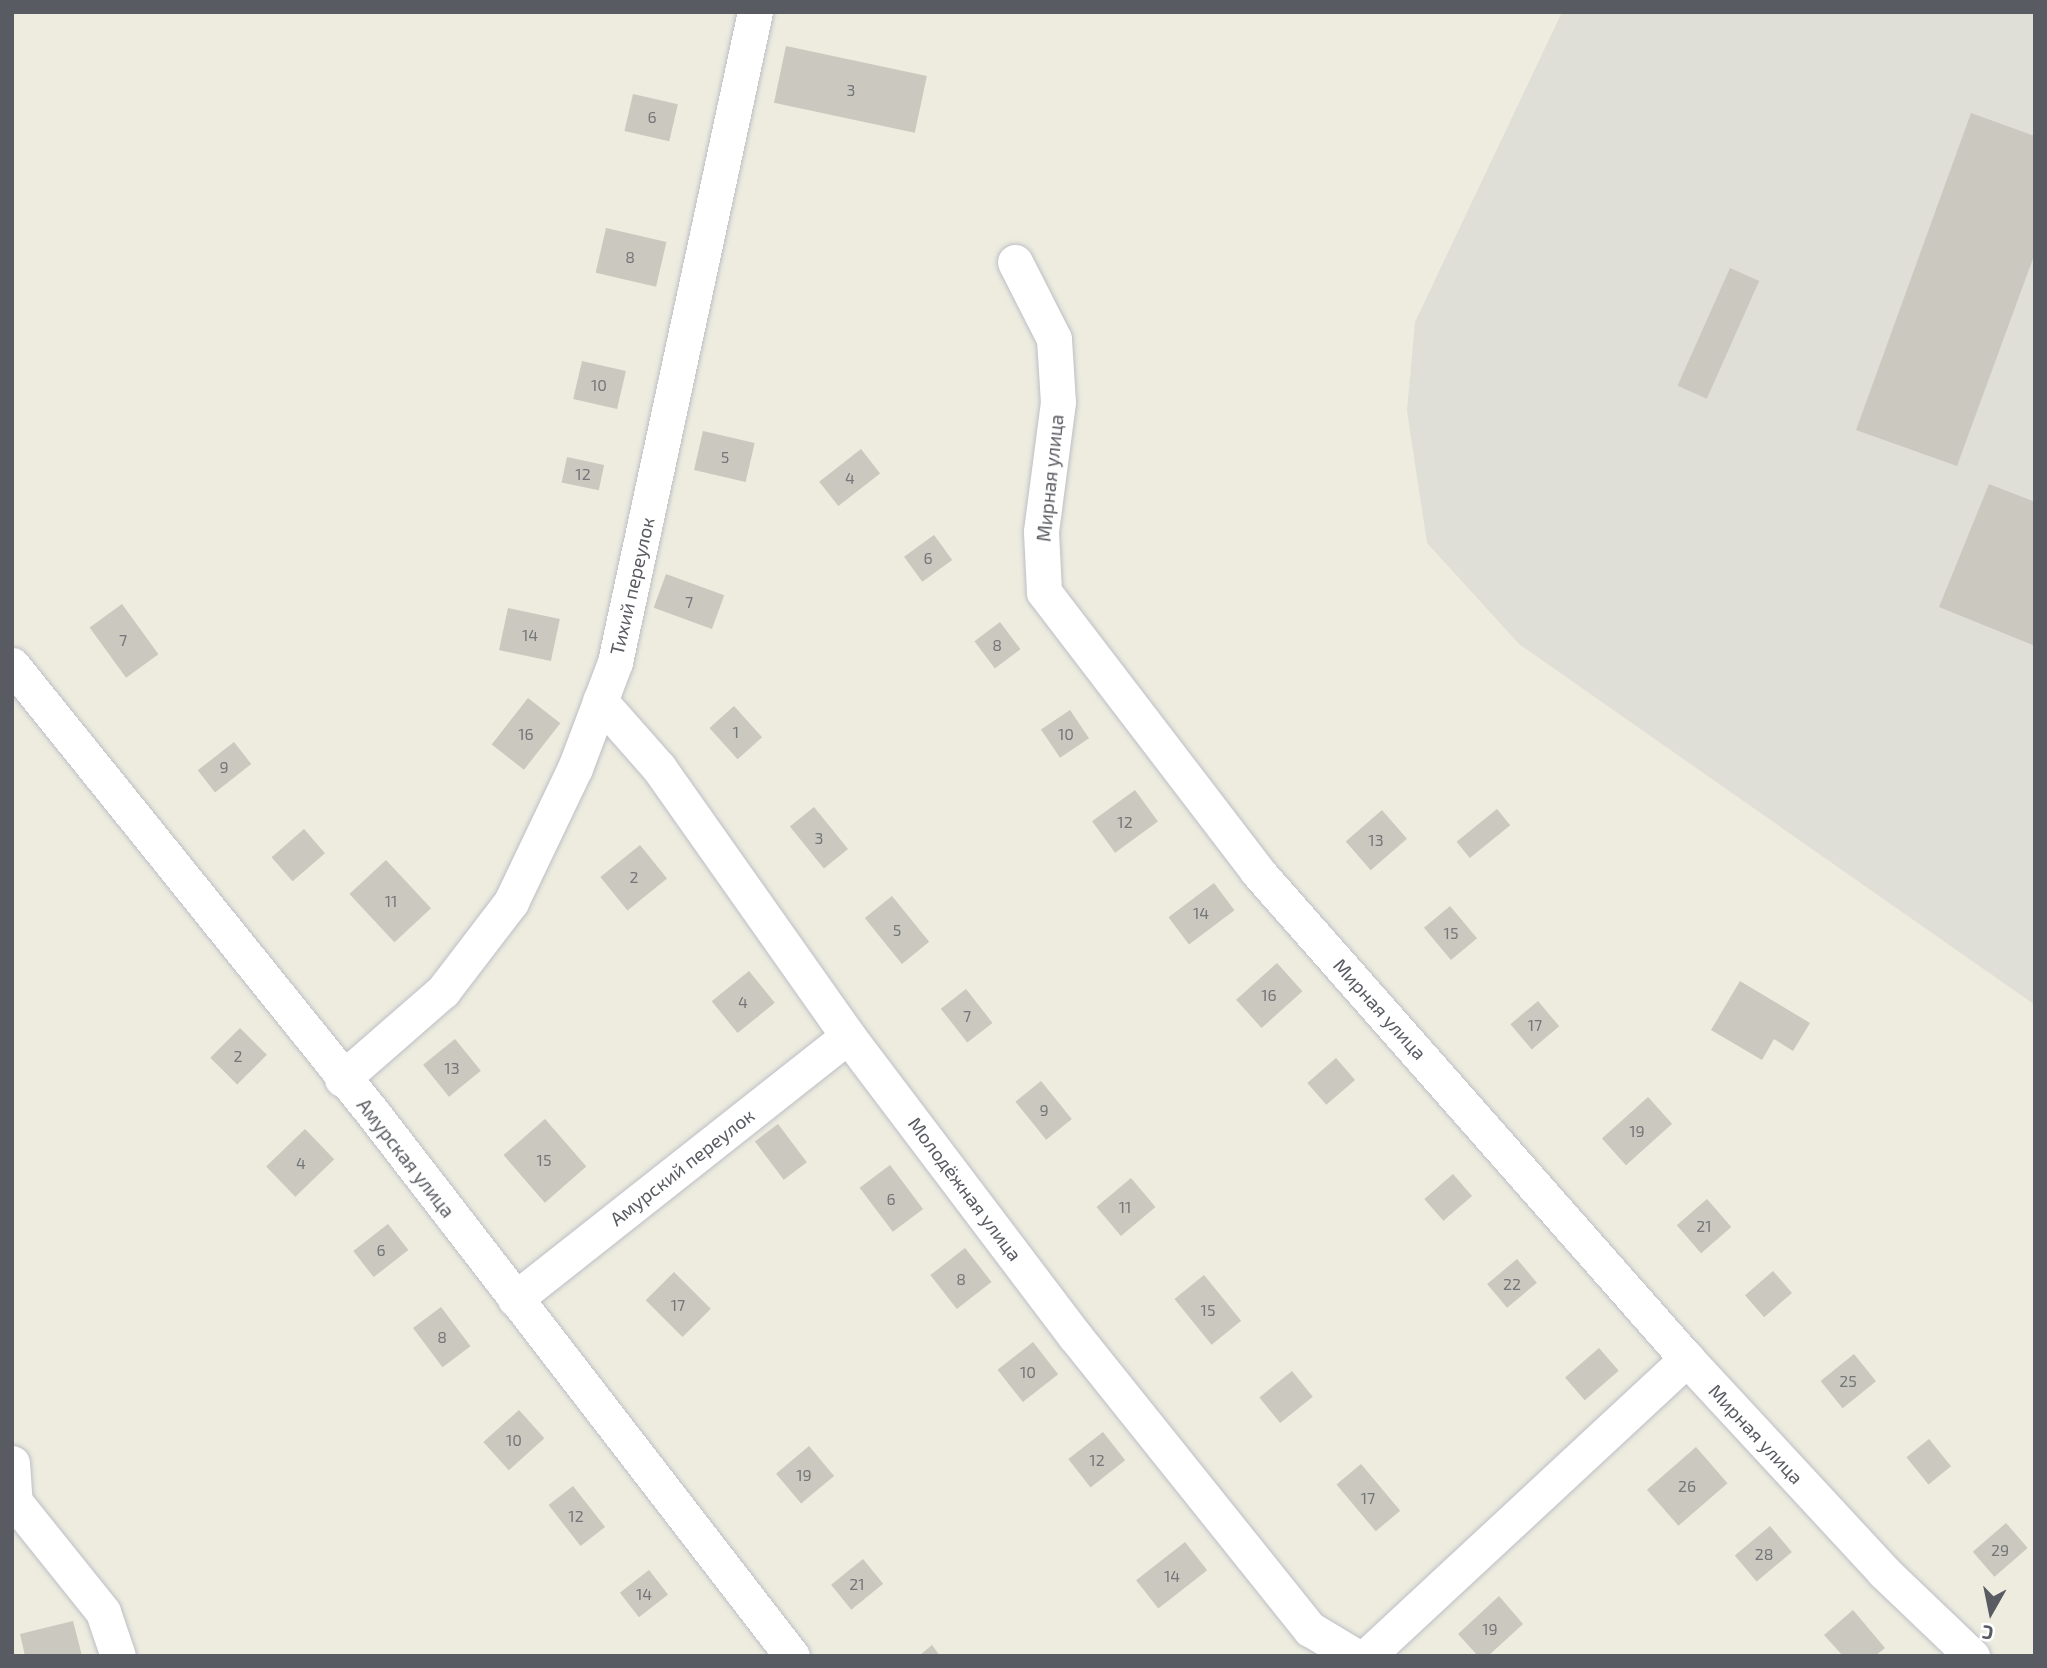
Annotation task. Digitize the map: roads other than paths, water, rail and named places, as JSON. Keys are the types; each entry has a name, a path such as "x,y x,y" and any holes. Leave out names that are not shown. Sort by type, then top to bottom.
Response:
{"street":[{"name":"Тихий переулок","path":"342,1079 443,991 511,902 600,701 615,662 677,386 755,12"},
{"name":"Мирная улица","path":"1015,262 1054,339 1058,402 1041,532 1044,592 1257,871 1687,1359 1884,1572 1972,1656"},
{"name":"Амурская улица","path":"12,665 342,1079 792,1656"},
{"name":"Молодёжная улица","path":"600,701 659,768 848,1036 1075,1336 1310,1629 1355,1656"},
{"name":"Амурский переулок","path":"515,1299 848,1036"},
{"path":"1367,1656 1687,1359"},
{"path":"12,1463 14,1503 103,1612 118,1656"}]}
